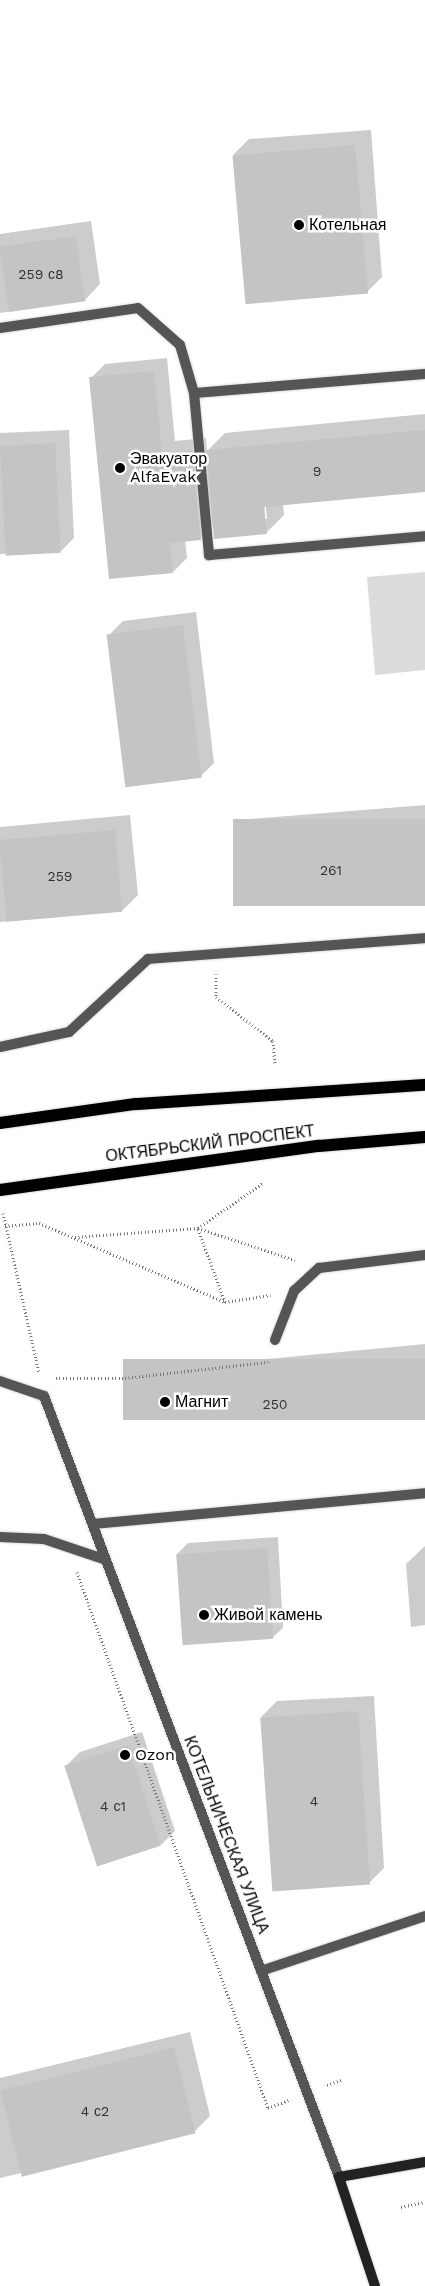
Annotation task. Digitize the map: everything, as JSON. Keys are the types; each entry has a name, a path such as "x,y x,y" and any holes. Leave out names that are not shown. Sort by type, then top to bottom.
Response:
{"main road":[{"path":"0,1123 136,1104 425,1085"},
{"name":"ОКТЯБРЬСКИЙ ПРОСПЕКТ","path":"0,1190 319,1146 425,1137"}],"street":[{"path":"0,328 138,308 180,345 194,393 209,555 425,536"},
{"path":"194,393 425,374"},
{"path":"0,1047 69,1032 148,959 425,938"},
{"path":"275,1340 294,1291 319,1268 425,1256"},
{"path":"0,1381 44,1396"},
{"name":"КОТЕЛЬНИЧЕСКАЯ УЛИЦА","path":"44,1396 308,2093 345,2194 375,2286"},
{"path":"93,1524 425,1492"},
{"path":"0,1537 44,1539 106,1560"},
{"path":"261,1971 425,1916"},
{"path":"339,2177 425,2162"}],"path":[{"path":"216,997 273,1040 276,1065"},
{"path":"198,1228 263,1184"},
{"path":"44,1396 5,1226 39,1223 225,1302 294,1291"},
{"path":"198,1228 225,1302"},
{"path":"74,1238 198,1228 319,1268"},
{"path":"40,1378 125,1378 268,1362 275,1340"},
{"path":"69,1547 268,2108 341,2080"},
{"path":"401,2206 425,2202"}],"shaded area":[{"path":"425,572 425,670 375,675 367,577"}],"building":[{"name":"Котельная","path":"355,145 368,293 245,304 232,156"},
{"path":"76,236 85,301 9,312 0,247"},
{"path":"154,371 162,454 192,451 201,540 170,543 173,573 109,579 89,377"},
{"path":"425,430 425,492 264,507 267,534 214,539 206,450"},
{"path":"55,443 61,553 6,556 0,446"},
{"path":"183,625 202,778 125,787 107,634"},
{"path":"233,819 425,819 425,906 233,906"},
{"path":"115,830 122,912 7,922 0,840"},
{"path":"123,1359 425,1359 425,1420 123,1420"},
{"path":"267,1548 273,1639 183,1645 176,1554"},
{"path":"358,1711 370,1885 272,1891 260,1718"},
{"path":"128,1745 161,1846 97,1867 64,1766"},
{"path":"174,2047 196,2133 22,2177 0,2090"}],"place":[{"name":"Котельная","path":"299,225"},
{"name":"Эвакуатор AlfaEvak","path":"120,468"},
{"name":"Магнит","path":"165,1402"},
{"name":"Живой камень","path":"204,1615"},
{"name":"Ozon","path":"125,1755"}]}
